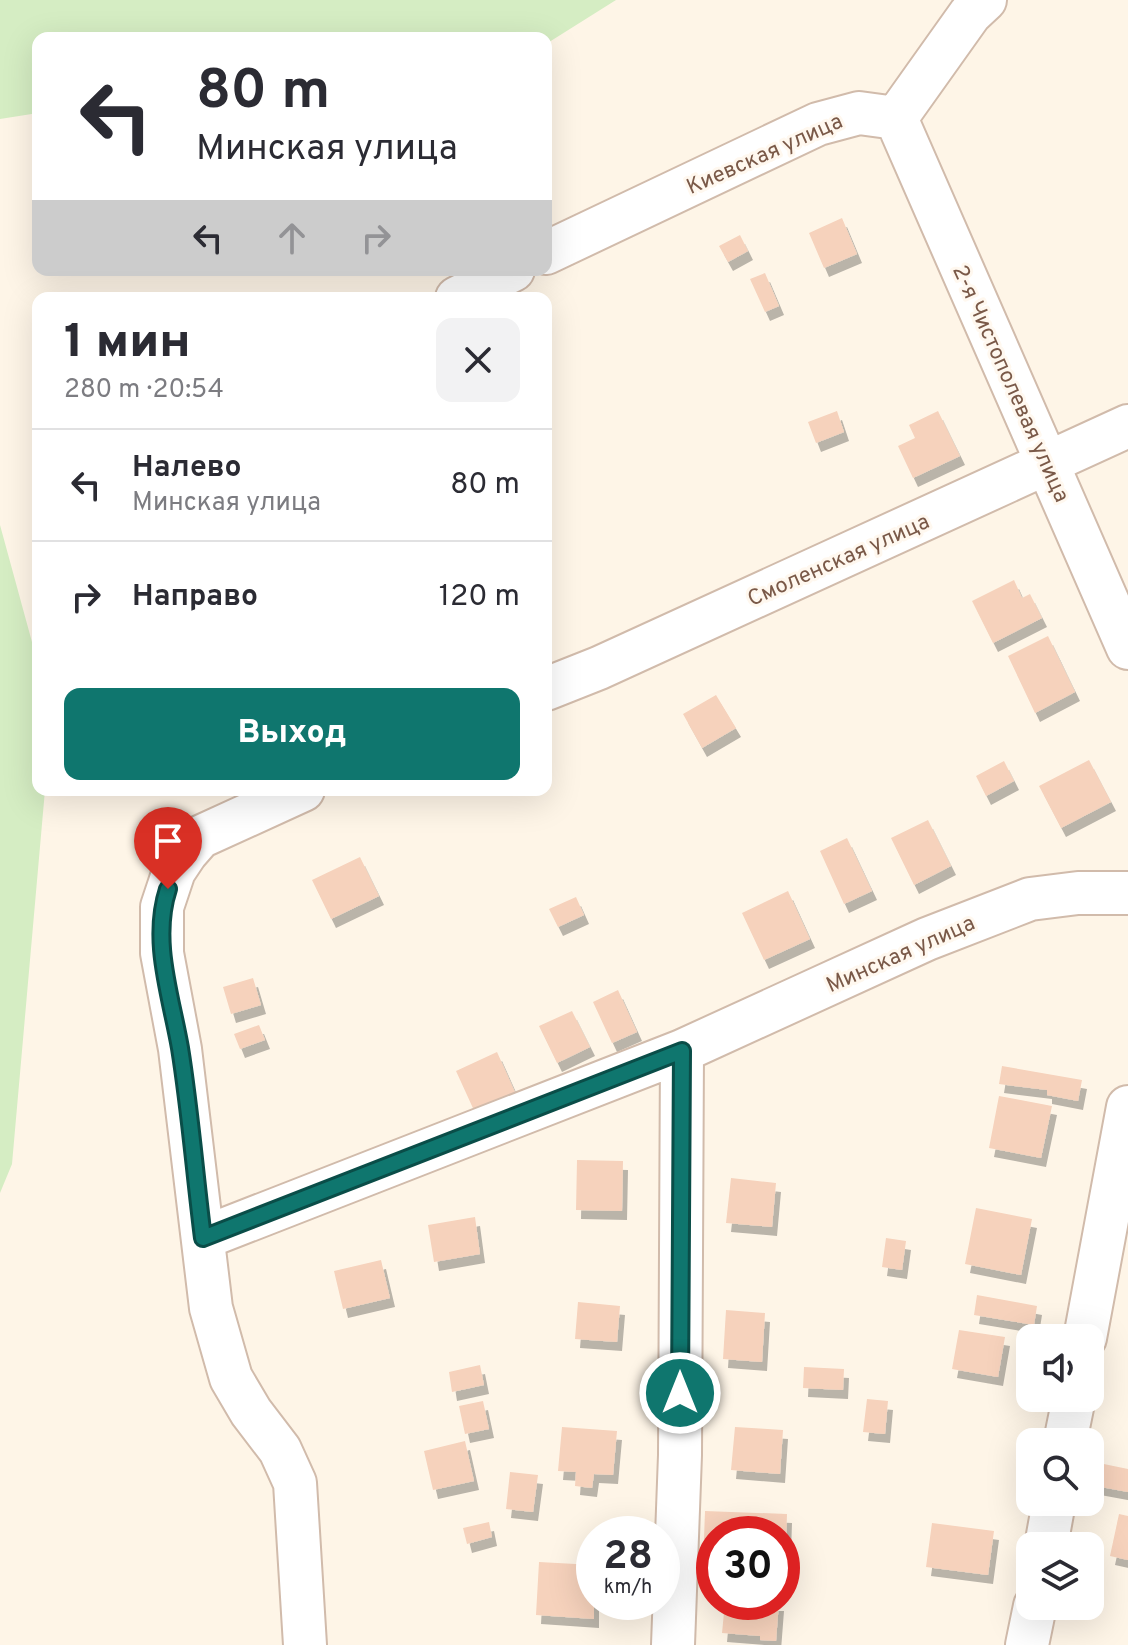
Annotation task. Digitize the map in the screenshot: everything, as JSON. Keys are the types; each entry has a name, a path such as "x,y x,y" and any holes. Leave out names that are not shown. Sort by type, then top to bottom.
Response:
{"street":[{"path":"896,118 970,14 985,0"},
{"name":"Киевская улица","path":"552,250 818,124 859,113 896,118"},
{"name":"2-я Чистополевая улица","path":"896,118 1128,648"},
{"path":"469,292 501,276"},
{"name":"Смоленская улица","path":"552,687 599,668 1128,426"},
{"path":"290,796 200,837 174,871 162,907 162,953 180,1049 211,1308 231,1378 251,1412 280,1450 295,1483 305,1645"},
{"name":"Минская улица","path":"203,1238 682,1051 927,939 1030,899 1078,893 1128,893"},
{"path":"673,1645 680,1455 682,1051"},
{"path":"1088,1324 1128,1107"},
{"path":"1027,1645 1032,1620"}],"green space":[{"path":"0,0 616,0 552,40 552,32 32,32 32,114 0,119"},
{"path":"0,525 32,642 32,796 44,796 12,1164 0,1193"}],"building":[{"path":"842,218 857,254 824,268 809,233"},
{"path":"740,235 748,251 728,262 719,246"},
{"path":"765,273 779,306 765,312 750,279"},
{"path":"837,411 844,432 816,443 808,422"},
{"path":"938,411 960,456 913,478 898,446 915,438 909,425"},
{"path":"1014,580 1022,598 1030,594 1042,618 993,643 972,601"},
{"path":"1048,636 1075,692 1035,713 1008,656"},
{"path":"716,695 736,728 702,748 683,714"},
{"path":"1089,760 1111,802 1061,828 1039,786"},
{"path":"1004,761 1014,781 986,796 976,776"},
{"path":"928,820 951,866 914,885 891,838"},
{"path":"847,838 872,891 844,904 820,851"},
{"path":"360,857 379,896 331,919 312,880"},
{"path":"788,891 810,939 764,960 742,913"},
{"path":"576,897 584,915 558,927 549,909"},
{"path":"253,978 261,1005 231,1014 223,987"},
{"path":"618,990 637,1032 612,1043 593,1002"},
{"path":"572,1011 590,1047 557,1063 539,1026"},
{"path":"259,1025 265,1040 240,1049 234,1034"},
{"path":"497,1052 518,1099 477,1117 456,1071"},
{"path":"1002,1066 1082,1080 1078,1101 1047,1095 1047,1090 999,1084"},
{"path":"999,1096 1052,1106 1041,1158 989,1148"},
{"path":"577,1160 623,1161 622,1211 576,1210"},
{"path":"731,1178 776,1183 772,1227 726,1223"},
{"path":"976,1208 1032,1219 1021,1275 965,1264"},
{"path":"475,1217 480,1254 434,1262 428,1225"},
{"path":"886,1238 906,1241 902,1270 882,1267"},
{"path":"381,1260 390,1298 343,1309 334,1271"},
{"path":"977,1295 1037,1306 1034,1324 974,1315"},
{"path":"578,1302 620,1306 617,1342 575,1339"},
{"path":"726,1310 765,1313 762,1362 723,1359"},
{"path":"959,1330 1005,1337 998,1377 952,1369"},
{"path":"480,1365 484,1385 452,1392 449,1372"},
{"path":"804,1367 844,1369 843,1390 803,1388"},
{"path":"867,1399 888,1401 885,1434 863,1432"},
{"path":"483,1401 489,1429 465,1434 459,1406"},
{"path":"562,1427 617,1431 613,1475 594,1474 592,1488 575,1486 576,1472 558,1471"},
{"path":"735,1427 783,1430 780,1474 731,1470"},
{"path":"465,1441 474,1481 433,1490 424,1451"},
{"path":"1104,1464 1128,1469 1128,1492 1104,1488"},
{"path":"510,1472 538,1475 533,1512 506,1509"},
{"path":"705,1511 787,1514 787,1516 705,1516"},
{"path":"1119,1514 1128,1516 1128,1560 1110,1556"},
{"path":"489,1522 492,1537 467,1544 463,1528"},
{"path":"932,1523 994,1531 988,1575 926,1567"},
{"path":"539,1562 576,1564 576,1618 536,1615"},
{"path":"723,1620 778,1620 776,1641 760,1640 760,1636 722,1633"}],"route":[{"path":"168,889 162,907 162,953 180,1049 203,1238 682,1051 680,1393"}]}
